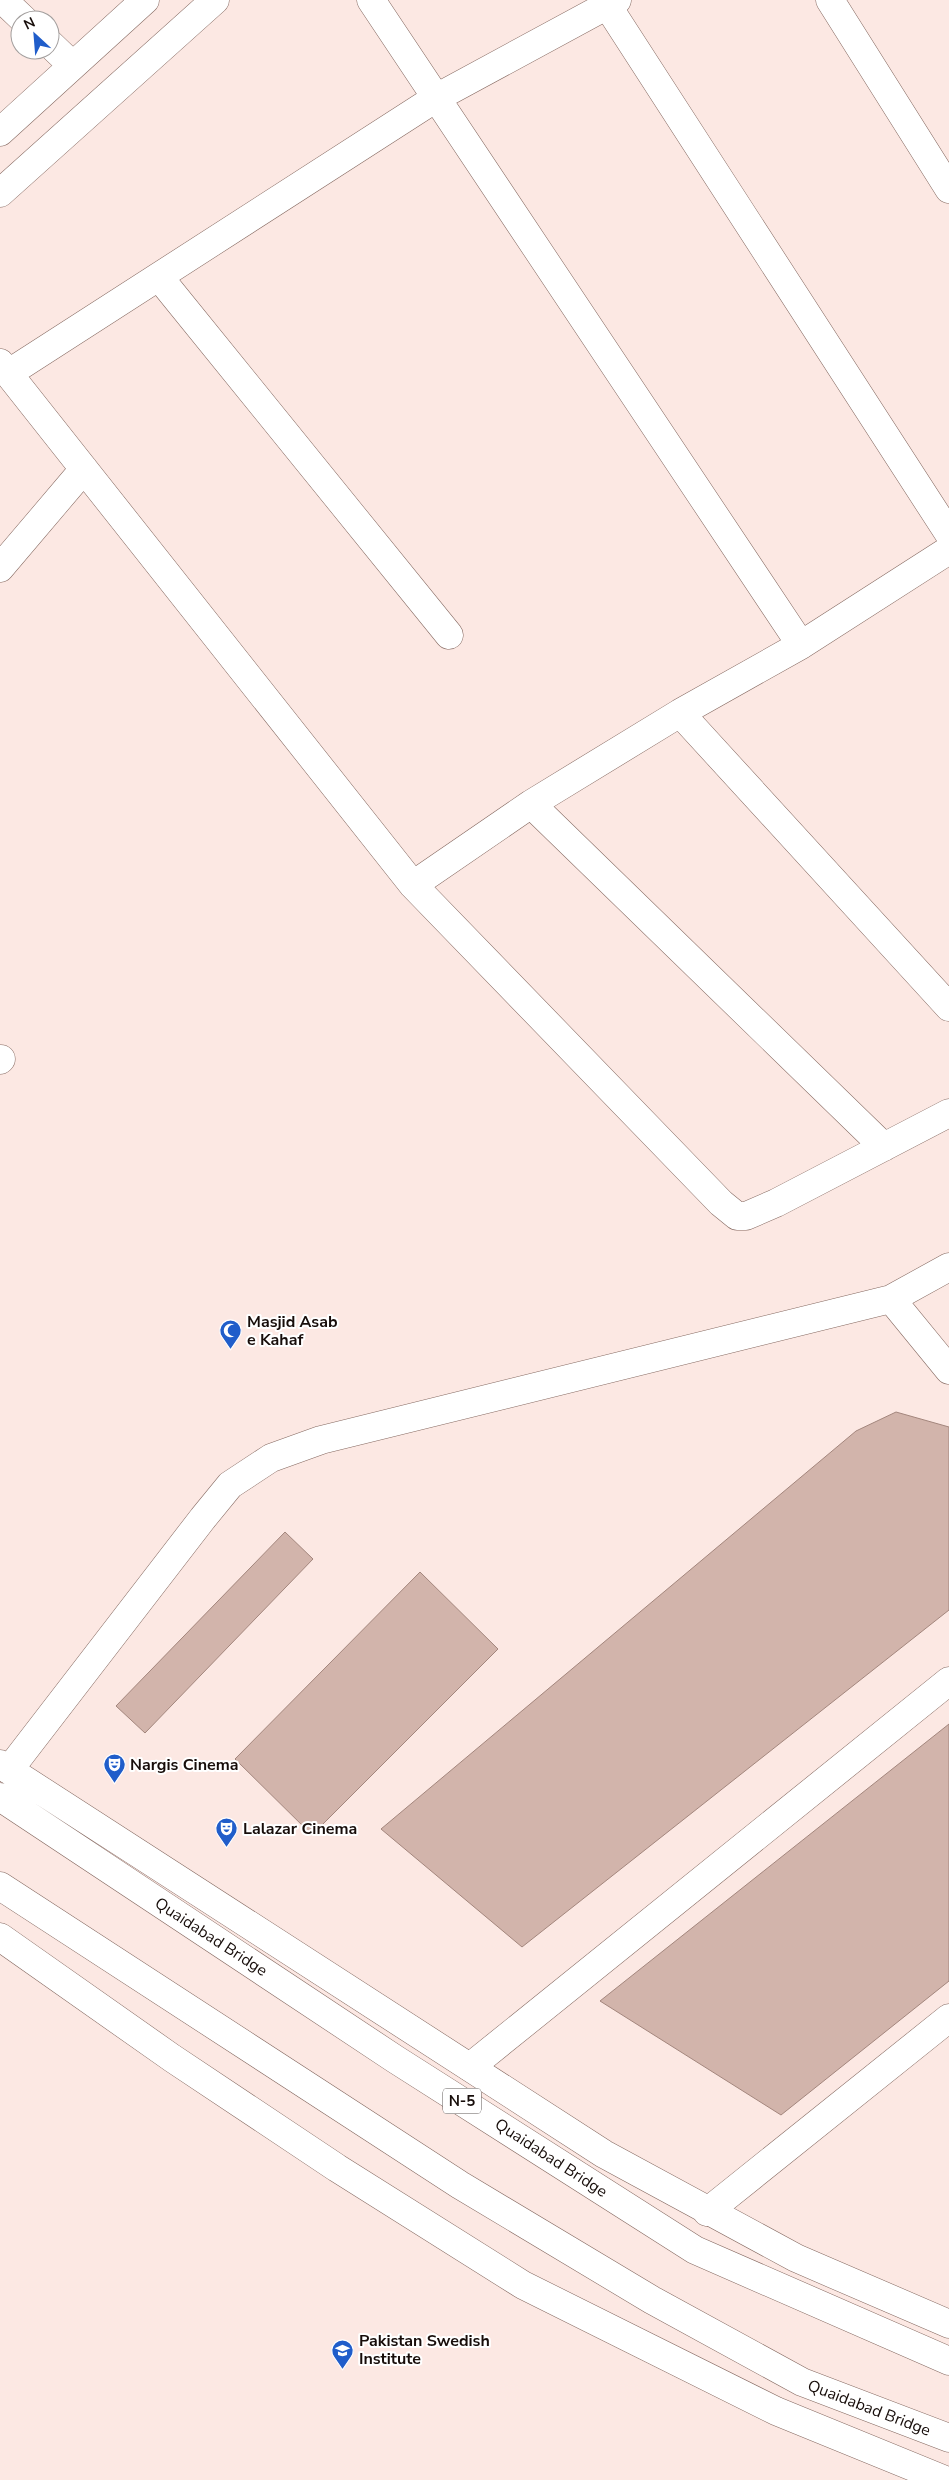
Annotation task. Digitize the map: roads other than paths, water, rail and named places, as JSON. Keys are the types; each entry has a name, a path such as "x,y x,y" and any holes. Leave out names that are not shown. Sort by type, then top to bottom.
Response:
{"main road":[{"path":"3,0 14,10"},
{"path":"0,132 145,0"},
{"path":"0,193 215,0"},
{"path":"371,0 801,645"},
{"path":"830,0 949,189"},
{"path":"949,534 612,3 436,98 159,277 4,368 413,885 721,1203 737,1216 746,1216 776,1203 949,1113"},
{"path":"60,54 72,65"},
{"path":"159,277 449,635"},
{"path":"0,568 84,469"},
{"path":"413,885 531,804 680,713 801,645 949,550"},
{"path":"680,713 949,1007"},
{"path":"531,804 884,1147"},
{"path":"949,1266 891,1299 321,1440 271,1458 230,1485 4,1767 604,2154 707,2212 796,2258 949,2324"},
{"path":"891,1299 949,1370"},
{"path":"470,2068 949,1681"},
{"name":"Quaidabad Bridge","path":"0,1797 395,2059 695,2250 949,2361"},
{"name":"Quaidabad Bridge","path":"0,1886 460,2185 652,2300 802,2382 949,2438"},
{"path":"0,1937 172,2058 337,2168 523,2285 776,2411 945,2480"},
{"path":"707,2212 949,2018"}],"place":[{"name":"Masjid Asab e Kahaf","path":"231,1350"},
{"name":"Nargis Cinema","path":"114,1784"},
{"name":"Lalazar Cinema","path":"227,1848"},
{"name":"Pakistan Swedish Institute","path":"343,2369"}]}
